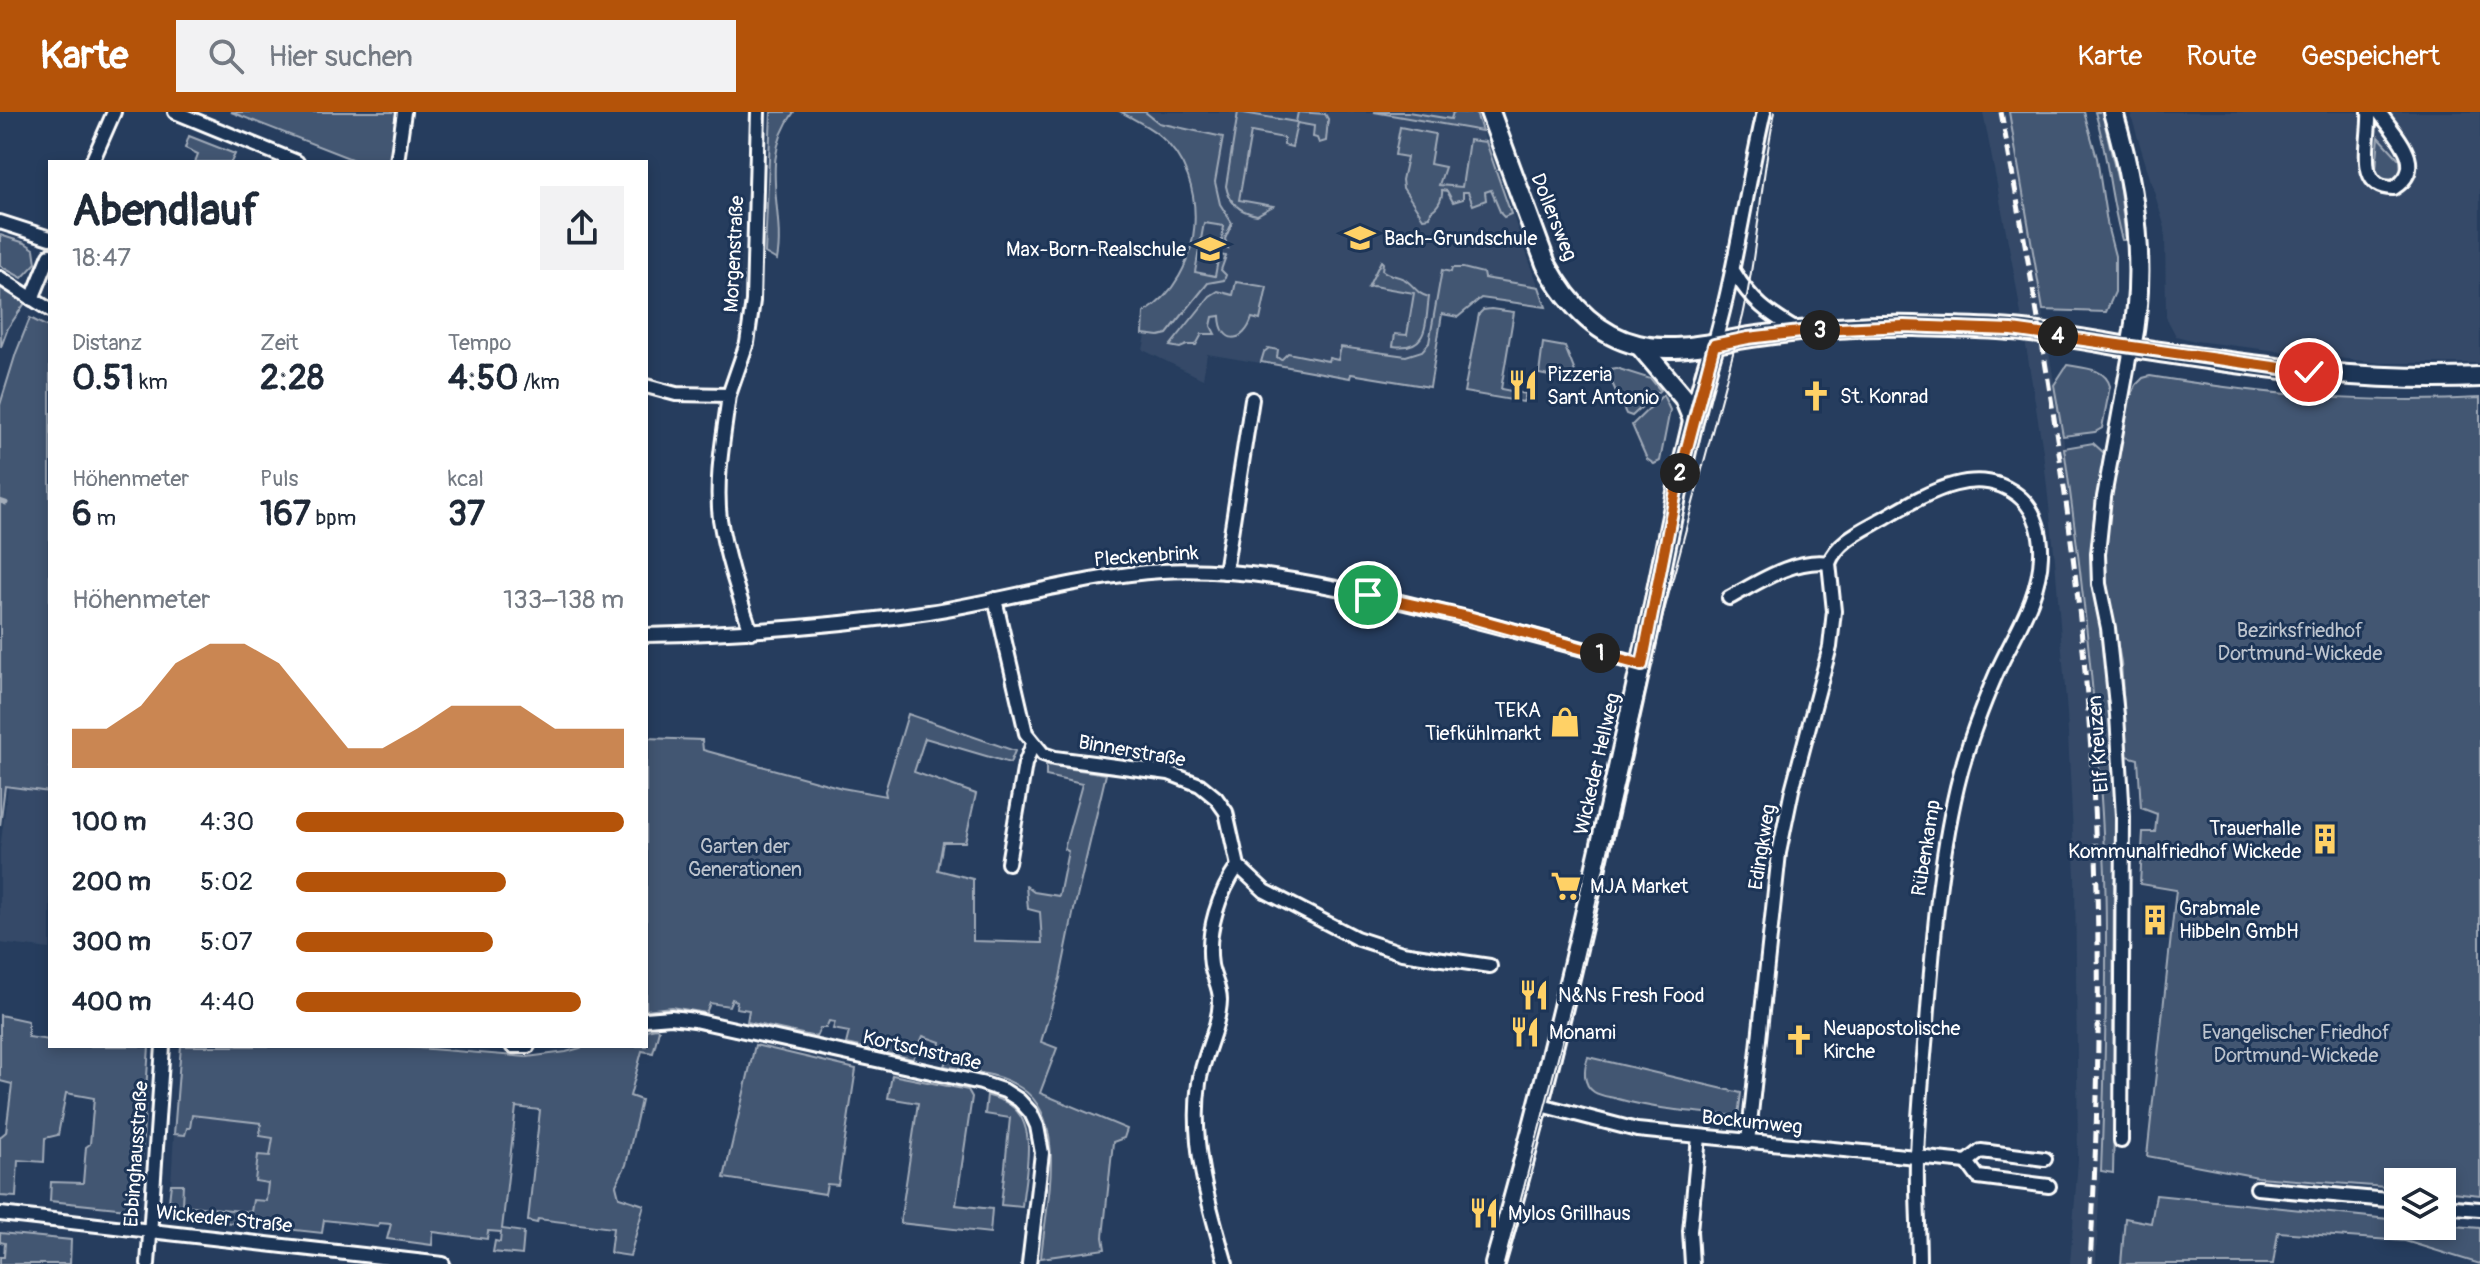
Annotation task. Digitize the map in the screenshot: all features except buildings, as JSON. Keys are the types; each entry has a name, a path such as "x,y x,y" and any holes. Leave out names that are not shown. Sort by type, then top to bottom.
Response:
{"main road":[{"name":"Dollersweg","path":"1490,112 1546,264 1558,286 1584,317 1612,335 1640,346 1714,345 1798,331 1904,326 2012,330 2309,372 2423,378 2480,377"},
{"path":"2113,112 2131,179 2137,232 2139,293 2131,348"},
{"name":"Wickeder Hellweg","path":"1495,1264 1573,965 1642,665 1693,420 1714,345"},
{"name":"Dollersweg","path":"1640,346 1684,398 1693,420"}],"street":[{"path":"93,160 114,112"},
{"path":"175,112 292,160"},
{"path":"397,160 404,112"},
{"name":"Morgenstraße","path":"751,632 726,551 720,517 722,444 729,395 751,321 758,112"},
{"name":"Wickeder Hellweg","path":"1714,345 1734,272 1764,112"},
{"path":"2369,112 2367,166 2370,179 2376,186 2394,188 2409,174 2410,161 2379,112"},
{"path":"0,222 48,237"},
{"path":"32,299 48,260"},
{"path":"1734,272 1747,295 1798,331"},
{"path":"0,278 48,309"},
{"name":"Elf Kreuzen","path":"2121,1141 2123,817 2118,723 2108,628 2099,584 2098,554 2104,497 2131,348"},
{"path":"648,387 676,394 729,395"},
{"path":"1225,572 1252,399"},
{"name":"Rübenkamp","path":"1829,563 1838,545 1908,504 1954,485 1989,480 2009,487 2026,503 2038,525 2040,574 2033,600 1986,698 1957,787 1933,930 1917,1158 1919,1264"},
{"path":"1729,598 1805,563 1829,563"},
{"name":"Edingkweg","path":"1748,1142 1779,853 1792,790 1830,647 1834,611 1829,563"},
{"name":"Pleckenbrink","path":"648,635 751,632 930,612 1078,581 1148,573 1225,572 1324,586 1468,617 1642,665"},
{"path":"995,599 1026,733 1033,744 1025,764 1008,863"},
{"name":"Binnerstraße","path":"1033,744 1043,754 1055,758 1169,773 1200,785 1216,798 1226,812 1238,866"},
{"path":"1226,1264 1205,1193 1197,1122 1198,1085 1203,1063 1216,1033 1220,998 1211,967 1210,947 1217,907 1225,884 1238,866 1265,891 1356,938 1402,953 1490,966"},
{"name":"Kortschstraße","path":"648,1019 680,1018 826,1049 981,1083 1005,1091 1019,1100 1031,1113 1037,1126 1042,1153 1029,1264"},
{"name":"Ebbinghausstraße","path":"148,1264 163,1048"},
{"name":"Bockumweg","path":"1537,1104 1637,1130 1699,1137 1967,1162 1981,1151 2045,1159"},
{"path":"1692,1264 1690,1231 1699,1137"},
{"name":"Bockumweg","path":"1967,1162 1978,1177 2049,1186"},
{"path":"2257,1188 2384,1200"},
{"path":"2456,1207 2480,1209"},
{"name":"Wickeder Straße","path":"0,1214 443,1264"}],"shaded area":[{"name":"Bach-Grundschule","path":"1145,112 1475,112 1546,307 1444,291 1430,387 1351,374 1350,378 1207,354 1203,379 1143,350 1146,335 1178,300 1203,222 1211,181 1159,123"},
{"path":"1983,112 2009,112 2063,436 2095,711 2105,874 2106,1041 2096,1264 2070,1264 2078,1160 2075,875 2055,560 2043,451 2015,278"},
{"path":"2130,112 2480,112 2480,363 2380,363 2195,341 2176,336 2166,317 2165,228"},
{"path":"8,787 48,793 48,949 0,943 0,849"},
{"path":"192,1115 262,1123 273,1137 266,1201 252,1213 181,1204 183,1192 171,1184 174,1134 185,1135 187,1128 190,1128"}],"green space":[{"path":"231,112 399,112 393,160 354,160"},
{"path":"771,112 794,112 783,130 777,149 777,260 765,253"},
{"path":"1121,112 1145,112 1159,123 1223,137 1215,182 1220,204 1232,223 1225,239 1228,248 1221,246 1224,226 1204,223 1195,272 1215,276 1219,255 1226,256 1221,270 1226,275 1224,280 1208,283 1167,334 1159,336 1143,334 1144,313 1164,297 1179,276 1189,253 1194,227 1194,202 1188,177 1176,154 1159,135"},
{"path":"1238,112 1296,122 1298,112 1325,114 1328,119 1326,141 1319,143 1313,137 1314,126 1297,123 1292,147 1284,145 1284,138 1251,132 1239,200 1273,206 1257,215 1236,206 1226,186"},
{"path":"1374,112 1408,112 1451,119 1453,112 1476,113 1482,131"},
{"path":"2009,112 2084,112 2097,158 2115,256 2115,292 2106,312 2043,310"},
{"path":"2095,112 2102,112 2120,190 2126,240 2122,240 2118,224"},
{"path":"1400,127 1435,134 1430,164 1445,167 1439,185 1462,187 1469,140 1486,142 1511,214 1504,217 1501,214 1491,190 1485,192 1486,200 1473,205 1468,192 1463,192 1463,199 1453,202 1447,191 1442,190 1441,199 1430,217 1423,218 1403,188 1407,157 1395,155"},
{"path":"189,136 235,154 232,160 196,160 198,154 185,148"},
{"path":"2379,137 2400,160 2401,174 2396,179 2383,180 2376,170"},
{"path":"0,235 34,249 36,263 22,278 0,266"},
{"path":"1381,261 1382,270 1404,279 1429,297 1423,334 1413,344 1393,346 1395,334 1407,335 1414,293 1368,287"},
{"path":"1452,268 1483,273 1484,278 1539,287 1546,307 1481,298 1458,317 1442,314 1430,387 1351,374 1350,378 1261,362 1269,348 1278,350 1277,357 1281,360 1288,353 1328,361 1329,358 1338,360 1341,347 1406,356 1422,351 1429,343 1442,270 1451,272"},
{"path":"1236,282 1267,287 1260,320 1252,318 1244,333 1233,338 1224,332 1220,316 1213,317 1211,326 1215,334 1202,334 1196,345 1170,346 1210,296 1218,291 1233,295"},
{"path":"0,287 25,303 8,328 1,347"},
{"path":"1491,309 1514,312 1501,389 1526,394 1523,402 1464,392 1479,314"},
{"path":"30,318 48,327 48,792 5,786 0,826 0,405"},
{"path":"1543,343 1565,347 1579,382 1539,374"},
{"path":"2067,365 2099,372 2110,386 2102,428 2095,432 2063,436 2054,385"},
{"path":"1610,369 1651,379 1660,390 1632,416 1626,414 1609,376"},
{"path":"2150,376 2232,388 2355,399 2480,398 2480,1195 2456,1192 2456,1168 2384,1168 2384,1187 2258,1177 2147,1156 2176,890 2140,884 2143,832 2155,832 2157,814 2141,808 2138,759 2127,756 2121,662 2104,569 2126,408 2136,385"},
{"path":"1663,395 1670,410 1660,461 1654,464 1647,459 1632,425"},
{"path":"2093,443 2104,453 2093,524 2092,561 2107,661 2118,855 2118,881 2114,882 2113,1033 2116,1034 2113,1173 2101,1171 2106,947 2099,766 2084,607 2064,448"},
{"name":"Garten der Generationen","path":"908,714 1015,751 1010,763 925,738 914,772 976,794 965,842 943,842 938,870 973,879 973,941 1042,943 1040,912 1028,909 1026,886 1034,892 1059,896 1068,851 1064,849 1082,784 1046,776 1046,765 1106,774 1060,978 1041,1042 1057,1048 1040,1093 1127,1129 1124,1138 1113,1142 1103,1237 1105,1249 1041,1258 1051,1166 1045,1121 1036,1102 1012,1083 984,1073 944,1066 949,1053 939,1048 940,1042 923,1036 913,1059 846,1044 849,1032 833,1029 835,1022 829,1021 826,1028 820,1028 816,1037 747,1022 749,1010 736,1008 737,1001 732,999 729,1006 710,1003 706,1013 671,1007 648,1010 648,738 702,740 703,750 842,788 886,796"},
{"path":"0,1015 28,1021 28,1037 48,1040 48,1048 149,1048 139,1198 127,1209 50,1201 51,1182 83,1183 86,1147 90,1144 94,1098 66,1093 58,1135 45,1138 44,1162 18,1160 16,1197 0,1196 0,1137 6,1132 12,1084 0,1081"},
{"path":"648,1030 659,1030 653,1053 642,1051 630,1096 641,1100 626,1165 616,1185 619,1197 644,1205 630,1256 610,1253 613,1228 538,1219 537,1223 528,1221 540,1110 516,1107 502,1229 524,1232 522,1255 493,1252 495,1241 500,1242 501,1232 488,1231 487,1239 433,1232 432,1245 387,1239 391,1224 379,1223 378,1226 324,1220 322,1233 178,1217 171,1211 171,1184 183,1184 182,1205 251,1212 253,1200 266,1201 268,1183 255,1181 258,1155 270,1156 273,1138 260,1136 261,1123 192,1115 190,1128 187,1128 185,1135 174,1134 181,1048 418,1048 527,1057 580,1048 648,1048"},
{"path":"755,1045 856,1069 838,1185 827,1184 825,1194 724,1178"},
{"path":"1588,1057 1741,1093 1738,1116 1663,1108 1599,1094 1590,1089 1586,1080"},
{"path":"892,1075 968,1090 972,1097 956,1205 992,1209 990,1233 900,1223 918,1103 888,1098"},
{"path":"987,1095 1010,1105 1025,1126 1028,1153 1022,1207 1001,1205 1010,1118 985,1114"},
{"path":"2156,1195 2384,1219 2384,1240 2278,1232 2273,1264 2121,1264 2125,1218 2151,1223"},
{"path":"2456,1226 2480,1228 2480,1264 2405,1241 2391,1240 2456,1240"},
{"path":"0,1233 71,1240 70,1264 0,1264 5,1243 0,1242"}],"waterway":[{"path":"0,501 6,503"}],"tram line":[{"path":"1504,1264 1576,988 1663,615 1743,316 1775,112"}],"railway":[{"path":"2001,112 2058,447 2076,582 2089,726 2098,956 2097,1111 2090,1264"}],"place":[{"name":"Bach-Grundschule","path":"1360,238"},
{"name":"Max-Born-Realschule","path":"1210,249"},
{"name":"Pizzeria Sant Antonio","path":"1523,385"},
{"name":"St. Konrad","path":"1816,396"},
{"name":"TEKA Tiefkühlmarkt","path":"1565,722"},
{"name":"Trauerhalle Kommunalfriedhof Wickede","path":"2325,839"},
{"name":"MJA Market","path":"1566,886"},
{"name":"Grabmale Hibbeln GmbH","path":"2155,920"},
{"name":"N&Ns Fresh Food","path":"1534,995"},
{"name":"Monami","path":"1525,1032"},
{"name":"Neuapostolische Kirche","path":"1799,1040"},
{"name":"Mylos Grillhaus","path":"1484,1213"}],"route":[{"path":"1368,595 1468,617 1642,665 1677,486 1714,345 1798,331 1904,326 2012,330 2309,372"}],"park label":[{"name":"Bezirksfriedhof Dortmund-Wickede","path":"2300,642"},
{"name":"Evangelischer Friedhof Dortmund-Wickede","path":"2296,1044"}]}
